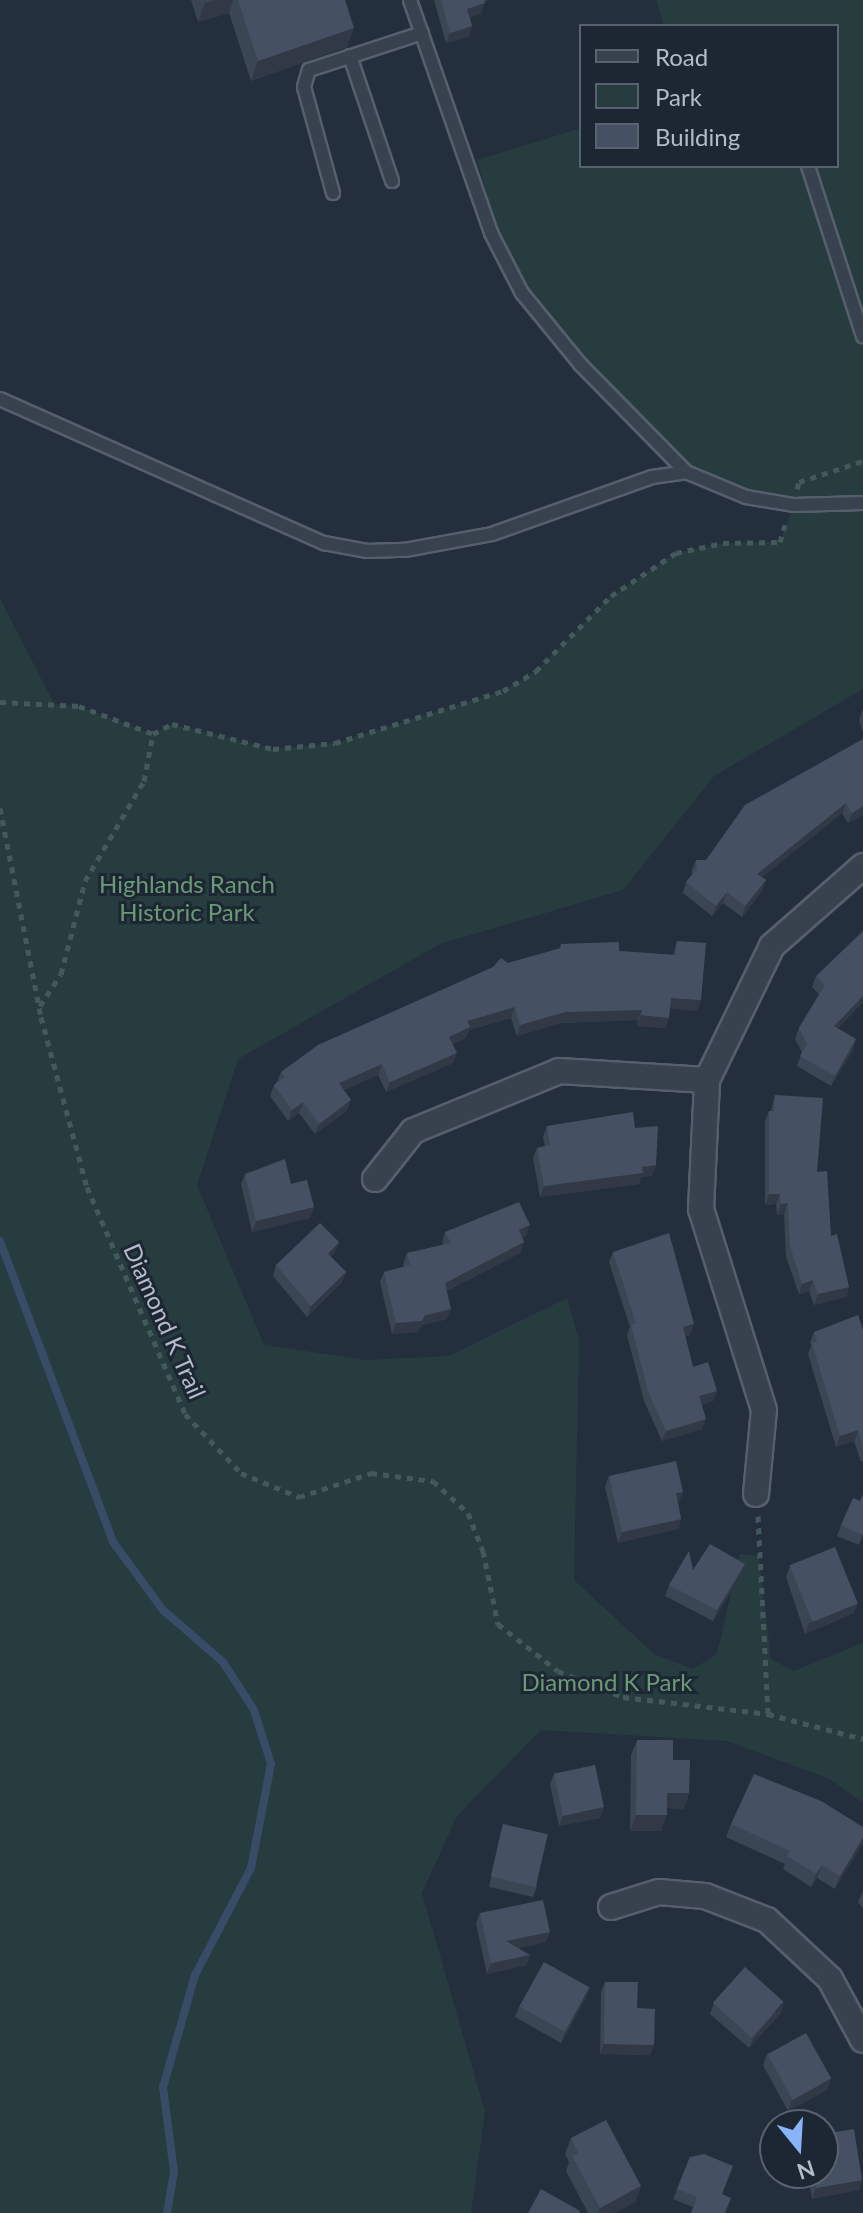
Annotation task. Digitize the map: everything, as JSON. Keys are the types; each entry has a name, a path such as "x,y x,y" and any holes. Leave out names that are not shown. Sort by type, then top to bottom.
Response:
{"street":[{"path":"756,1494 764,1410 701,1209 707,1080 772,946 863,866"},
{"path":"375,1179 413,1131 559,1071 707,1080"},
{"path":"611,1907 659,1892 705,1896 767,1920 830,1979 863,2040"}],"lane":[{"path":"410,0 491,233 522,293 581,365 686,472 746,497 791,505 863,503"},
{"path":"333,193 304,87 309,70 422,33"},
{"path":"350,56 392,181"},
{"path":"809,168 863,336"},
{"path":"0,399 324,543 367,551 405,550 492,534 652,477 686,472"}],"path":[{"path":"0,702 79,706 153,734 172,724 273,749 335,743 503,691 536,671 611,596 676,553 723,543 780,542 799,482 863,461"},
{"path":"39,1007 61,974 85,881 144,781 153,734"},
{"name":"Diamond K Trail","path":"0,808 39,1007 93,1201 185,1414 241,1473 299,1497 371,1473 433,1481 468,1513 483,1551 498,1624 558,1671 623,1697 768,1714 863,1739"},
{"path":"756,1494 768,1714"}],"green space":[{"path":"656,0 863,0 863,689 714,776 623,890 440,944 238,1059 197,1185 264,1345 366,1360 449,1356 567,1298 579,1341 574,1580 654,1654 693,1669 717,1654 740,1554 759,1556 771,1659 794,1671 863,1643 863,1803 830,1779 727,1741 541,1730 457,1816 422,1893 485,2112 471,2213 0,2213 0,598 54,704 79,706 153,734 172,724 274,749 335,743 503,691 536,671 611,596 676,553 723,543 780,542 794,505 746,497 686,472 536,303 503,252 477,160 579,129 579,168 839,168 839,24 663,24"}],"building":[{"path":"238,0 345,0 354,28 258,61"},
{"path":"441,0 484,0 485,3 467,9 472,26 450,33"},
{"path":"863,739 863,806 852,813 846,803 757,874 766,880 745,906 727,892 716,906 686,882 697,869 696,860 706,860 745,805"},
{"path":"863,931 863,996 834,1026 856,1039 835,1076 800,1056 807,1044 799,1028 825,985 816,976"},
{"path":"677,941 706,943 701,1000 671,998 669,1018 641,1015 642,1010 565,1012 520,1025 515,1007 467,1021 470,1027 449,1037 457,1053 390,1082 382,1064 339,1083 351,1100 319,1124 303,1102 292,1110 274,1085 285,1077 281,1072 318,1045 493,967 501,958 508,963 561,948 561,944 619,942 619,951 675,955"},
{"path":"775,1095 823,1098 817,1172 827,1171 831,1236 837,1234 849,1287 818,1294 813,1280 802,1284 790,1246 788,1203 781,1204 780,1194 769,1194 769,1111 774,1111"},
{"path":"633,1112 635,1128 658,1126 656,1165 642,1167 643,1173 544,1186 537,1148 550,1145 547,1126"},
{"path":"285,1159 291,1184 307,1180 314,1207 256,1221 245,1174"},
{"path":"519,1202 530,1225 519,1230 524,1242 445,1283 451,1309 425,1315 422,1321 396,1323 384,1272 410,1265 407,1253 451,1243 445,1232"},
{"path":"320,1223 339,1242 328,1254 346,1272 311,1306 276,1265"},
{"path":"669,1233 694,1324 683,1327 693,1367 708,1362 717,1391 699,1396 706,1419 666,1431 648,1391 631,1325 636,1323 613,1252"},
{"path":"858,1315 863,1330 863,1447 858,1430 840,1436 812,1343 817,1342 814,1332"},
{"path":"676,1461 683,1492 676,1493 681,1519 622,1532 609,1476"},
{"path":"863,1495 862,1535 841,1525 853,1498 860,1501"},
{"path":"710,1544 745,1564 717,1610 669,1585 689,1551 693,1570"},
{"path":"835,1547 858,1604 812,1622 790,1565"},
{"path":"637,1740 673,1740 673,1760 690,1760 689,1793 667,1793 667,1815 636,1815"},
{"path":"595,1765 604,1807 563,1816 554,1774"},
{"path":"754,1774 821,1801 863,1827 863,1838 840,1876 822,1865 816,1874 787,1856 790,1851 731,1824"},
{"path":"503,1824 548,1834 536,1887 491,1877"},
{"path":"543,1900 550,1932 506,1941 530,1955 491,1963 480,1913"},
{"path":"544,1962 589,1987 565,2032 519,2007"},
{"path":"745,1967 784,2002 752,2037 713,2003"},
{"path":"605,1982 638,1982 637,2008 655,2009 654,2045 604,2044"},
{"path":"806,2033 831,2078 793,2100 768,2054"},
{"path":"606,2120 641,2186 600,2208 572,2156 578,2153 571,2138"},
{"path":"854,2129 862,2180 839,2184 839,2131"},
{"path":"704,2154 733,2166 722,2194 731,2198 725,2213 691,2213 697,2197 677,2189 690,2157"},
{"path":"541,2189 580,2211 579,2213 528,2213"}],"waterway":[{"path":"0,1241 113,1542 163,1610 223,1662 254,1710 271,1764 251,1868 195,1975 163,2087 174,2172 167,2213"}],"park label":[{"name":"Highlands Ranch Historic Park","path":"187,898"},
{"name":"Diamond K Park","path":"607,1682"}]}
